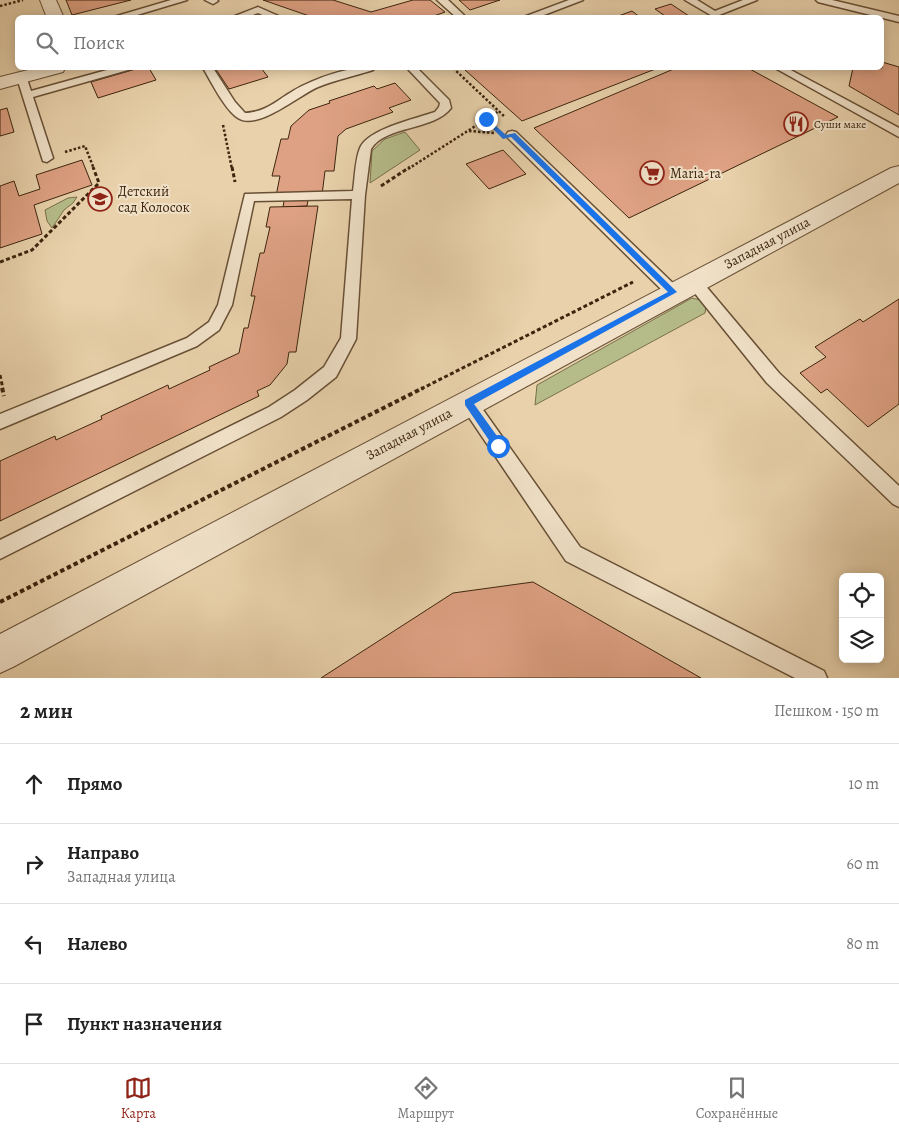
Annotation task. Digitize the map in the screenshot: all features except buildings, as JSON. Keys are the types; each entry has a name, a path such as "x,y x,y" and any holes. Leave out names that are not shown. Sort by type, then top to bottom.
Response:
{"street":[{"path":"48,0 55,15"},
{"path":"0,83 25,86 53,70"},
{"name":"Западная улица","path":"0,654 468,402 673,282 899,173"}],"lane":[{"path":"125,15 182,0"},
{"path":"442,0 460,15"},
{"path":"534,15 578,0"},
{"path":"690,0 712,15"},
{"path":"716,15 752,0"},
{"path":"821,0 839,2 899,19"},
{"path":"243,15 258,10 271,15"},
{"path":"47,158 25,86 113,70"},
{"path":"209,70 242,116 258,116 273,112 290,96 309,87 363,70"},
{"path":"0,550 276,412 330,372 348,339 359,195 365,149 370,141 380,135 439,114 445,108 445,102 414,70"},
{"path":"784,70 899,133"},
{"path":"512,135 673,282 899,498"},
{"path":"0,422 192,342 214,326 225,305 249,197 359,195"},
{"path":"468,402 573,554 817,678"}],"path":[{"path":"0,6 23,0"},
{"path":"455,70 520,132 512,135"},
{"path":"229,100 219,103 238,197 249,197"},
{"path":"359,195 367,195 499,111"},
{"path":"469,130 501,134 486,119"},
{"path":"0,262 32,250 99,183 85,146 47,158"},
{"path":"0,602 673,282"}],"green space":[{"path":"405,132 420,150 370,183 372,151 385,139"},
{"path":"77,197 64,210 52,228 47,221 45,210 68,198"},
{"path":"692,298 700,300 706,306 705,313 535,405 537,385"}],"place":[{"name":"Суши маке","path":"796,124"},
{"name":"Maria-ra","path":"652,173"},
{"name":"Детский сад Колосок","path":"100,199"}],"route":[{"path":"486,119 505,138 512,135 673,292 468,402 498,446"}]}
